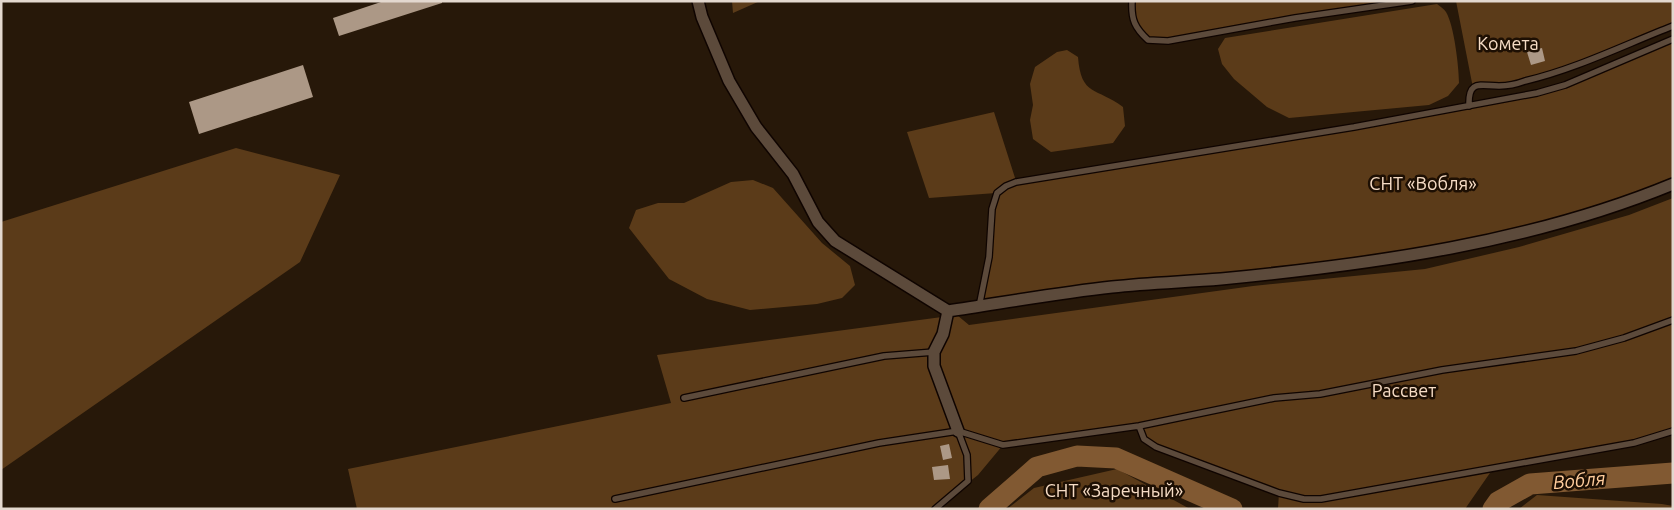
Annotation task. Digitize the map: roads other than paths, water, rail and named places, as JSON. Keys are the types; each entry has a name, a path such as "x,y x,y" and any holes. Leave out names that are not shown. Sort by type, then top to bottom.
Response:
{"street":[{"path":"698,1 702,17 729,81 756,126 793,174 818,222 835,241 948,311 1112,287 1221,279 1380,260 1535,231 1635,199 1673,184"},
{"path":"948,311 943,334 934,352 934,366 958,430"}],"lane":[{"path":"1132,1 1131,14 1134,28 1148,40 1168,41 1295,18 1412,1"},
{"path":"1469,106 1469,95 1473,88 1481,83 1498,86 1560,73 1673,26"},
{"path":"979,307 989,257 992,209 997,194 1006,186 1016,182 1354,127 1537,93 1564,85 1673,39"},
{"path":"615,499 879,443 958,430 1003,445 1139,426 1274,398 1320,394 1442,370 1576,351 1624,338 1673,320"},
{"path":"684,398 884,356 934,352"},
{"path":"1139,426 1144,439 1156,447 1279,492 1304,498 1321,499 1634,443 1673,431"},
{"path":"935,509 968,481 967,455 958,430"}],"waterway":[{"name":"Вобля","path":"989,509 1037,467 1077,456 1116,458 1232,509"},
{"name":"Вобля","path":"1493,509 1498,502 1530,484 1673,473"}],"park label":[{"name":"Комета","path":"1508,43"},
{"name":"СНТ «Вобля»","path":"1423,183"},
{"name":"Рассвет","path":"1404,390"},
{"name":"СНТ «Заречный»","path":"1114,490"}]}
